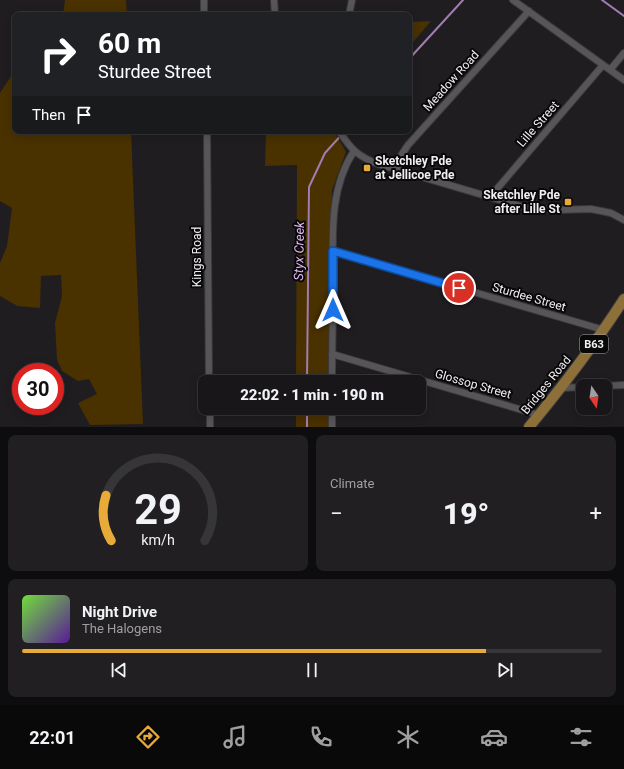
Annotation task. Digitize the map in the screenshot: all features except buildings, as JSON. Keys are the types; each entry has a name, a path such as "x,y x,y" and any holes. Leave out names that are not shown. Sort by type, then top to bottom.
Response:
{"main road":[{"name":"Bridges Road","path":"529,427 561,388 604,330 624,299"}],"street":[{"path":"204,0 204,12"},
{"path":"274,0 274,12"},
{"path":"350,12 352,0"},
{"path":"513,0 624,80"},
{"name":"Meadow Road","path":"393,168 408,145 529,11"},
{"path":"610,70 624,53"},
{"name":"Lille Street","path":"490,197 603,65"},
{"name":"Kings Road","path":"207,134 209,375"},
{"path":"341,134 354,151 369,161 536,209 602,210 624,220"},
{"path":"332,375 333,251 336,193 349,158 354,151"},
{"name":"Sturdee Street","path":"333,251 604,330"},
{"name":"Glossop Street","path":"332,354 539,415"},
{"path":"612,386 624,385"},
{"path":"561,388 576,387"},
{"path":"210,415 210,427"},
{"path":"332,415 332,427"}],"shaded area":[{"path":"65,0 126,0 127,12 63,12"},
{"path":"431,21 412,43 412,22"},
{"path":"12,75 12,134 131,134 143,424 90,425 78,403 97,394 89,379 78,381 64,372 64,363 58,363 57,360 55,323 62,296 61,275 41,276 40,308 17,306 0,296 0,263 7,246 12,208 0,201 0,93"},
{"path":"266,134 336,134 346,152 332,190 330,375 296,375 297,165 265,166"},
{"path":"296,415 330,415 329,427 296,427"}],"waterway":[{"name":"Styx Creek","path":"412,56 463,0"},
{"path":"602,0 624,16"},
{"name":"Styx Creek","path":"307,375 309,187 325,153 342,134"},
{"name":"Styx Creek","path":"307,415 307,427"}],"place":[{"name":"Sketchley Pde at Jellicoe Pde","path":"367,168"},
{"name":"Sketchley Pde after Lille St","path":"568,202"}],"route":[{"path":"333,310 333,251 459,288"}]}
